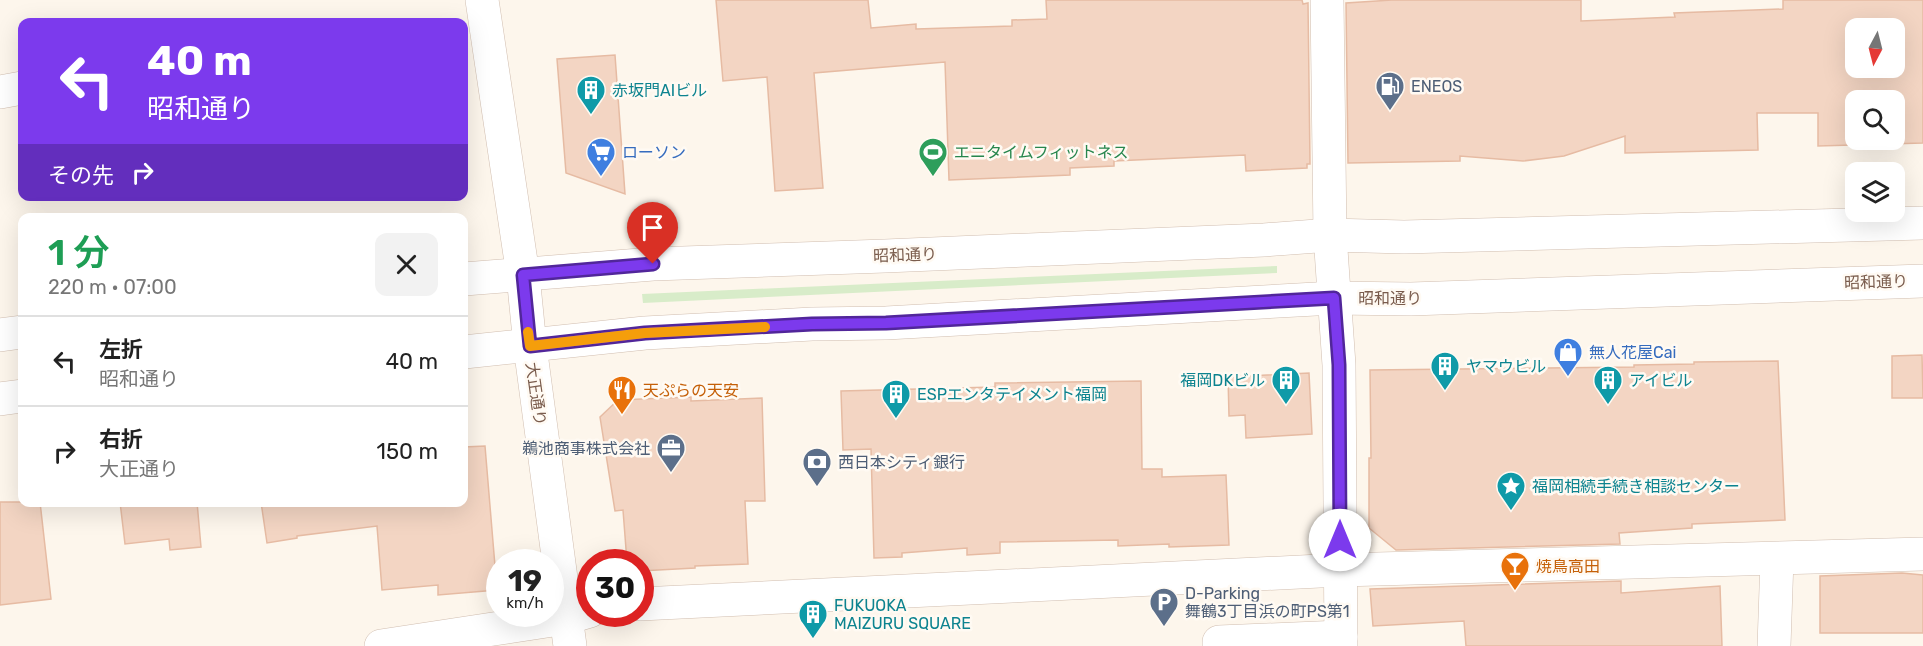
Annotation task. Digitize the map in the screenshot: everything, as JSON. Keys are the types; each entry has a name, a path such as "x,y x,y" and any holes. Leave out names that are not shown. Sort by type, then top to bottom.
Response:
{"street":[{"path":"1219,646 1219,642 1341,642 1339,365 1330,235 1327,0"},
{"name":"大正通り","path":"477,16 523,275 530,346 575,625"},
{"path":"0,92 18,89"},
{"name":"昭和通り","path":"468,279 653,264 1264,240 1330,235 1404,237 1923,223"},
{"name":"昭和通り","path":"468,352 645,333 812,324 886,323 1334,298 1423,298 1923,281"},
{"path":"0,335 18,333"},
{"path":"0,399 18,397"},
{"path":"654,603 1340,570 1923,554"},
{"path":"1774,646 1777,559"},
{"path":"381,646 575,625"}],"green space":[{"path":"1277,266 1277,273 643,303 642,294"}],"building":[{"path":"716,0 868,0 871,28 916,24 916,29 1012,26 1012,20 1047,19 1046,0 1302,0 1303,4 1308,3 1310,164 1307,164 1307,168 1246,171 1245,155 1114,161 1114,166 1070,168 1070,175 949,180 945,62 814,73 823,188 775,191 767,77 723,81"},
{"path":"1392,0 1581,0 1581,21 1675,17 1674,13 1783,9 1783,0 1923,0 1923,143 1905,144 1905,90 1845,90 1845,145 1818,146 1818,113 1757,113 1758,150 1625,153 1625,136 1564,156 1523,161 1460,156 1460,161 1348,163 1346,3"},
{"name":"赤坂門AIビル","path":"615,55 625,194 566,173 557,59"},
{"path":"1922,355 1923,398 1892,398 1892,356"},
{"path":"1778,361 1785,520 1692,524 1692,528 1619,533 1620,544 1396,550 1369,528 1370,370 1634,367 1634,365 1694,364 1694,362"},
{"name":"福岡DKビル","path":"1309,373 1312,434 1246,438 1245,415 1229,416 1228,377"},
{"path":"1141,381 1142,469 1162,469 1162,477 1226,475 1229,545 1118,546 1118,540 1000,542 1000,553 967,555 967,548 902,553 902,557 874,558 871,449 843,450 841,391 995,387 995,383"},
{"path":"691,397 691,401 762,398 765,501 745,501 748,564 654,570 654,549 626,549 623,510 615,511 600,417 618,400"},
{"path":"485,446 494,549 486,549 486,591 438,595 438,585 382,590 377,526 297,536 297,538 267,543 262,507 468,507 468,447"},
{"path":"0,502 18,502 18,507 41,507 51,599 0,605"},
{"path":"121,507 197,507 201,547 170,550 169,539 125,544"},
{"path":"1902,573 1923,575 1923,633 1820,633 1820,576"},
{"path":"1621,581 1621,593 1720,586 1722,646 1466,646 1464,621 1373,626 1370,589"}],"slow traffic":[{"path":"528,332 530,346 645,333 765,327"}],"place":[{"name":"ENEOS","path":"1390,112"},
{"name":"赤坂門AIビル","path":"591,116"},
{"name":"ローソン","path":"601,178"},
{"name":"エニタイムフィットネス","path":"933,178"},
{"name":"無人花屋Cai","path":"1568,378"},
{"name":"ヤマウビル","path":"1445,392"},
{"name":"福岡DKビル","path":"1286,406"},
{"name":"アイビル","path":"1608,406"},
{"name":"天ぷらの天安","path":"622,416"},
{"name":"ESPエンタテイメント福岡","path":"896,420"},
{"name":"鵜池商事株式会社","path":"671,474"},
{"name":"西日本シティ銀行","path":"817,488"},
{"name":"福岡相続手続き相談センター","path":"1511,512"},
{"name":"焼鳥高田","path":"1515,592"},
{"name":"D-Parking 舞鶴3丁目浜の町PS第1","path":"1164,628"},
{"name":"FUKUOKA MAIZURU SQUARE","path":"813,640"}],"route":[{"path":"653,264 523,275 530,346 645,333 812,324 886,323 1334,298 1339,365 1340,540"}]}
